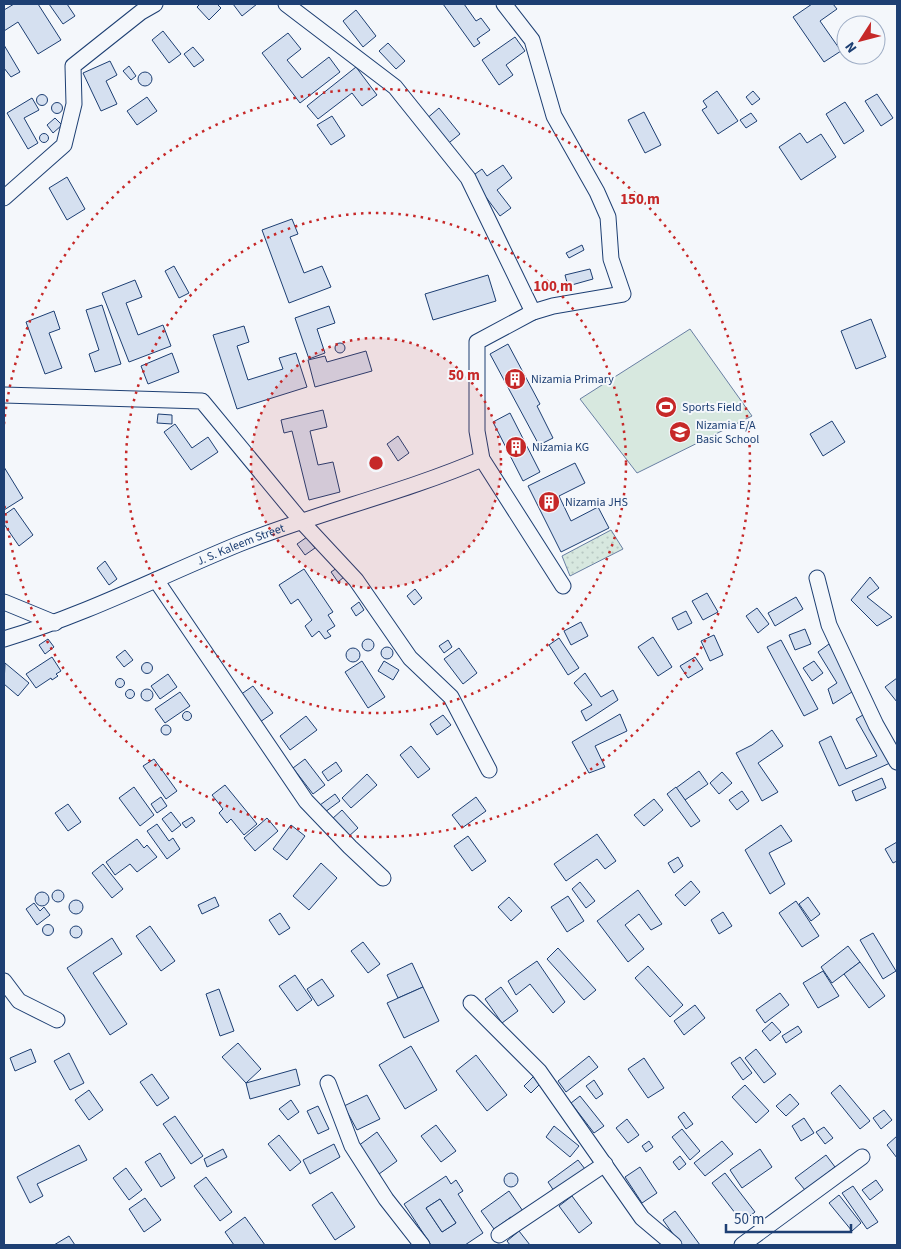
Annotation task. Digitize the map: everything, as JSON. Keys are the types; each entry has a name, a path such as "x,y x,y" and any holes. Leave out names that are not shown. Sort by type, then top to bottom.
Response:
{"street":[{"path":"4,198 64,145 74,104 73,66 155,4"},
{"path":"286,4 395,87 462,170 468,178 533,312"},
{"path":"504,4 532,40 554,116 597,192 608,217 611,258 623,294 554,306 533,312 477,342 477,430 482,459 563,586"},
{"path":"4,395 202,402 302,522 356,580 410,658 451,697 489,770"},
{"name":"J. S. Kaleem Street","path":"4,639 54,623 240,544 454,471 482,459"},
{"path":"817,578 829,625 876,725 897,762"},
{"path":"156,580 306,801 383,878"},
{"path":"4,602 54,623"},
{"path":"4,981 19,1001 57,1020"},
{"path":"471,1003 538,1071 642,1218 674,1245"},
{"path":"328,1083 352,1146 386,1199 422,1245"},
{"path":"742,1245 862,1157"},
{"path":"499,1236 605,1164"}],"shaded area":[{"name":"Sports Field","path":"690,329 752,416 637,473 580,399"},
{"path":"611,530 623,549 570,576 562,556"}],"building":[{"path":"14,4 38,4 61,40 38,54 18,22 4,31 4,10"},
{"path":"49,4 67,4 75,16 63,24"},
{"path":"200,4 217,4 221,8 209,20 197,7"},
{"path":"233,4 257,4 242,16"},
{"path":"443,4 464,4 476,21 481,18 490,30 477,39 480,43 474,47"},
{"path":"812,4 833,4 837,9 820,21 836,44 836,54 824,62 793,17"},
{"path":"356,10 376,36 363,47 343,21"},
{"path":"163,31 181,54 169,63 152,40"},
{"path":"288,33 301,49 287,60 302,78 329,57 340,72 300,103 262,53"},
{"path":"515,37 525,51 506,65 513,75 499,85 482,60"},
{"path":"388,43 405,61 396,69 379,51"},
{"path":"4,45 20,72 11,77 4,68"},
{"path":"193,47 204,60 194,67 184,54"},
{"path":"110,61 117,75 106,81 117,104 101,111 83,73"},
{"path":"129,66 136,76 131,80 123,71"},
{"path":"356,67 377,95 362,106 352,93 318,119 307,106"},
{"path":"145,72 150,74 152,79 150,84 145,86 140,84 138,79 140,74"},
{"path":"717,91 738,121 718,134 702,110 707,107 703,101"},
{"path":"753,91 760,99 752,105 746,97"},
{"path":"42,94 48,100 42,106 36,100"},
{"path":"877,94 893,118 881,126 865,101"},
{"path":"147,97 157,111 137,125 127,111"},
{"path":"32,98 39,110 24,118 38,143 28,149 7,113"},
{"path":"57,102 63,108 57,114 51,108"},
{"path":"845,102 864,131 844,144 826,114"},
{"path":"439,108 460,134 445,146 425,120"},
{"path":"644,112 661,145 645,153 628,120"},
{"path":"751,113 757,121 746,128 740,120"},
{"path":"332,116 345,136 331,145 317,125"},
{"path":"55,118 62,125 53,133 47,125"},
{"path":"44,133 49,138 44,143 39,138"},
{"path":"800,133 807,143 821,134 836,157 801,180 779,147"},
{"path":"503,165 512,178 497,190 511,208 500,216 471,177 482,169 487,176"},
{"path":"67,177 85,209 67,220 49,188"},
{"path":"292,219 298,234 290,237 304,273 322,266 331,287 289,303 262,230"},
{"path":"582,245 584,250 569,258 566,253"},
{"path":"174,266 189,293 179,298 165,271"},
{"path":"590,269 593,279 568,286 565,275"},
{"path":"488,275 496,301 433,320 425,294"},
{"path":"135,280 142,297 126,303 138,335 163,325 171,346 129,362 102,293"},
{"path":"102,305 121,364 95,372 89,354 99,350 86,310"},
{"path":"329,306 335,323 317,329 325,353 309,359 295,318"},
{"path":"54,311 60,329 49,333 62,368 45,374 26,322"},
{"path":"871,319 886,357 856,369 841,331"},
{"path":"244,326 249,342 237,346 248,380 283,369 279,358 296,353 307,387 237,409 213,335"},
{"path":"338,343 342,343 345,348 344,352 338,353 335,350 335,346"},
{"name":"Nizamia Primary","path":"508,344 540,404 537,406 553,438 539,445 490,354"},
{"path":"366,351 372,371 315,387 308,360 325,356 327,362"},
{"path":"172,353 179,372 148,384 141,366"},
{"path":"323,410 327,427 310,431 318,465 333,462 340,492 309,500 292,431 284,433 281,420"},
{"name":"Nizamia KG","path":"510,413 540,472 523,481 493,422"},
{"path":"158,414 172,415 172,424 157,423"},
{"path":"832,421 845,442 823,456 810,434"},
{"path":"175,424 192,448 208,437 218,452 191,470 164,432"},
{"path":"398,436 409,453 398,461 387,444"},
{"name":"Nizamia JHS","path":"575,463 585,483 559,496 571,521 598,507 609,528 561,552 528,486"},
{"path":"4,467 23,498 4,510"},
{"path":"14,508 33,535 19,546 4,524 4,515"},
{"path":"307,537 315,548 305,555 297,544"},
{"path":"105,561 117,579 109,585 97,568"},
{"path":"337,568 344,577 338,582 331,572"},
{"path":"304,569 333,612 328,615 335,626 327,631 331,636 325,639 319,631 312,637 305,626 312,620 298,599 291,604 279,585"},
{"path":"870,577 879,588 867,597 892,617 877,626 851,600"},
{"path":"415,589 422,598 414,605 407,596"},
{"path":"707,593 718,612 703,620 692,601"},
{"path":"796,597 803,609 775,626 768,613"},
{"path":"359,602 364,610 356,616 351,608"},
{"path":"757,608 769,624 758,633 746,616"},
{"path":"686,611 692,623 678,630 672,618"},
{"path":"581,622 588,636 571,645 564,631"},
{"path":"805,629 811,644 795,650 789,635"},
{"path":"714,635 723,655 710,661 701,641"},
{"path":"653,637 672,667 658,676 638,647"},
{"path":"559,638 579,668 568,675 549,645"},
{"path":"48,639 54,647 45,654 39,645"},
{"path":"368,639 374,645 368,651 362,645"},
{"path":"448,640 452,647 444,653 439,646"},
{"path":"781,640 818,709 804,716 767,647"},
{"path":"829,644 855,690 833,704 828,689 837,683 818,652"},
{"path":"387,647 393,653 387,659 381,653"},
{"path":"353,648 358,650 360,655 358,660 353,662 348,660 346,655 348,650"},
{"path":"459,648 477,673 463,684 444,659"},
{"path":"125,650 133,660 124,667 116,657"},
{"path":"52,657 61,671 56,674 58,676 52,680 51,678 36,688 26,674"},
{"path":"695,657 703,669 688,678 680,666"},
{"path":"362,661 385,697 368,708 345,672"},
{"path":"384,661 399,670 393,680 378,671"},
{"path":"814,661 823,673 812,681 803,668"},
{"path":"147,662 153,668 147,674 141,668"},
{"path":"5,663 29,683 18,696 4,684"},
{"path":"585,673 601,697 613,690 618,700 586,721 581,711 592,705 574,683"},
{"path":"168,674 177,687 160,699 151,686"},
{"path":"120,678 125,683 120,688 115,683"},
{"path":"897,678 897,702 885,687"},
{"path":"253,686 273,713 260,722 240,695"},
{"path":"130,689 135,694 130,699 125,694"},
{"path":"149,689 152,690 152,700 145,701 142,700 141,693 142,690"},
{"path":"180,692 190,706 165,723 155,709"},
{"path":"187,711 192,716 187,721 182,716"},
{"path":"868,712 890,763 839,786 819,742 831,736 846,769 877,756 856,719"},
{"path":"620,714 627,731 595,746 605,767 589,773 572,742"},
{"path":"443,715 451,725 437,735 430,724"},
{"path":"306,716 317,730 290,750 280,736"},
{"path":"164,725 168,725 171,730 170,734 164,735 161,732 161,728"},
{"path":"772,730 783,746 758,763 778,792 762,801 736,753 752,745"},
{"path":"411,746 430,769 418,778 400,755"},
{"path":"154,759 177,791 166,799 143,766"},
{"path":"305,759 325,785 313,794 293,768"},
{"path":"336,762 342,771 328,781 322,772"},
{"path":"699,771 708,784 685,800 676,788"},
{"path":"722,772 732,783 719,794 710,783"},
{"path":"367,774 377,785 351,808 342,798"},
{"path":"882,778 886,788 856,801 852,791"},
{"path":"225,785 257,824 244,835 231,819 227,823 219,813 223,809 212,795"},
{"path":"134,787 154,815 140,826 119,798"},
{"path":"676,787 700,821 691,827 667,794"},
{"path":"742,791 749,801 737,810 729,800"},
{"path":"335,794 340,801 325,812 320,805"},
{"path":"161,797 167,806 157,813 151,804"},
{"path":"476,797 486,811 462,828 452,815"},
{"path":"654,799 663,810 644,826 634,815"},
{"path":"68,804 81,822 68,831 55,813"},
{"path":"342,810 358,828 348,837 332,819"},
{"path":"171,812 181,825 172,832 162,819"},
{"path":"192,817 195,821 186,828 182,823"},
{"path":"267,818 278,831 255,851 244,838"},
{"path":"157,824 169,841 173,838 180,849 167,859 147,831"},
{"path":"291,825 305,836 287,860 273,849"},
{"path":"781,825 792,841 769,853 785,884 770,894 745,850"},
{"path":"597,834 616,861 605,869 597,859 566,881 554,864"},
{"path":"468,836 486,861 472,871 454,846"},
{"path":"137,839 144,848 147,845 157,857 137,872 130,864 115,875 106,862"},
{"path":"897,842 897,861 893,863 885,849"},
{"path":"678,857 683,866 674,873 668,863"},
{"path":"321,863 337,878 309,910 293,896"},
{"path":"103,864 123,889 112,898 92,873"},
{"path":"691,881 700,892 685,906 675,895"},
{"path":"580,882 595,901 586,908 572,889"},
{"path":"58,890 64,896 58,902 52,896"},
{"path":"638,890 662,924 651,930 639,914 625,925 644,949 628,962 597,921"},
{"path":"42,892 47,894 49,899 47,904 42,906 37,904 35,899 37,894"},
{"path":"568,896 584,921 567,932 551,907"},
{"path":"215,897 219,906 202,914 198,905"},
{"path":"509,897 522,911 511,921 498,907"},
{"path":"808,897 820,914 811,921 799,904"},
{"path":"76,900 81,902 83,907 81,912 76,914 71,912 69,907 71,902"},
{"path":"796,901 819,936 802,947 779,913"},
{"path":"34,903 40,911 44,907 50,915 37,925 26,909"},
{"path":"723,912 732,926 719,934 711,920"},
{"path":"280,913 290,928 279,935 269,920"},
{"path":"48,924 54,930 48,936 42,930"},
{"path":"78,926 81,927 81,937 74,938 71,937 70,930 71,927"},
{"path":"150,926 175,961 161,971 136,936"},
{"path":"873,933 896,971 883,979 860,940"},
{"path":"112,938 122,954 93,973 127,1024 110,1035 67,968"},
{"path":"363,942 380,964 368,973 351,951"},
{"path":"848,946 860,962 832,983 821,967"},
{"path":"558,948 596,990 584,1000 547,959"},
{"path":"537,961 565,1002 553,1013 530,984 516,995 508,981"},
{"path":"860,962 885,996 869,1008 844,974"},
{"path":"412,963 423,987 398,998 387,975"},
{"path":"648,966 683,1005 670,1017 635,978"},
{"path":"823,971 839,996 818,1008 803,983"},
{"path":"295,975 312,1000 297,1011 279,986"},
{"path":"322,979 334,996 318,1006 307,989"},
{"path":"423,987 439,1021 404,1038 387,1003"},
{"path":"501,987 518,1011 502,1023 485,999"},
{"path":"219,989 234,1031 220,1036 206,994"},
{"path":"780,993 789,1005 765,1023 756,1010"},
{"path":"695,1005 705,1018 684,1035 674,1021"},
{"path":"772,1022 781,1032 770,1041 762,1031"},
{"path":"798,1026 802,1032 786,1043 782,1036"},
{"path":"238,1043 261,1069 246,1083 222,1057"},
{"path":"411,1046 437,1090 405,1109 379,1065"},
{"path":"31,1049 36,1062 15,1071 10,1058"},
{"path":"756,1049 776,1074 764,1083 745,1058"},
{"path":"69,1053 84,1083 70,1090 54,1061"},
{"path":"476,1055 507,1095 487,1111 456,1071"},
{"path":"589,1056 598,1067 566,1092 558,1081"},
{"path":"740,1057 752,1073 743,1080 731,1063"},
{"path":"644,1058 664,1088 648,1098 628,1069"},
{"path":"296,1069 300,1085 250,1099 246,1083"},
{"path":"152,1074 169,1098 157,1106 140,1082"},
{"path":"535,1075 542,1082 531,1093 524,1086"},
{"path":"594,1080 603,1094 596,1099 586,1086"},
{"path":"745,1085 769,1111 756,1123 732,1097"},
{"path":"840,1085 870,1121 860,1129 831,1093"},
{"path":"89,1090 103,1110 89,1120 75,1100"},
{"path":"790,1094 799,1104 786,1116 776,1106"},
{"path":"367,1095 380,1119 357,1130 344,1106"},
{"path":"580,1096 604,1126 594,1133 571,1103"},
{"path":"291,1100 299,1112 288,1120 279,1109"},
{"path":"318,1106 329,1129 318,1134 307,1111"},
{"path":"884,1110 892,1120 881,1129 873,1118"},
{"path":"684,1112 693,1124 686,1129 678,1117"},
{"path":"175,1116 203,1156 191,1164 163,1124"},
{"path":"804,1118 814,1133 801,1141 792,1126"},
{"path":"627,1119 639,1135 628,1143 616,1128"},
{"path":"436,1125 456,1151 441,1162 421,1136"},
{"path":"554,1126 579,1146 570,1157 546,1137"},
{"path":"824,1127 833,1138 825,1144 816,1132"},
{"path":"682,1129 700,1151 690,1160 672,1137"},
{"path":"377,1132 397,1161 379,1174 358,1146"},
{"path":"279,1135 301,1162 290,1171 268,1144"},
{"path":"897,1136 897,1158 887,1145"},
{"path":"649,1141 653,1147 646,1152 642,1146"},
{"path":"722,1141 733,1154 705,1176 694,1163"},
{"path":"334,1144 340,1157 310,1174 303,1160"},
{"path":"79,1145 87,1160 37,1184 43,1196 30,1203 17,1177"},
{"path":"223,1149 227,1157 207,1167 204,1159"},
{"path":"760,1149 772,1167 742,1188 730,1170"},
{"path":"160,1153 175,1178 161,1187 145,1162"},
{"path":"826,1155 835,1167 805,1190 795,1178"},
{"path":"680,1156 686,1164 679,1170 673,1162"},
{"path":"578,1160 585,1169 554,1191 548,1182"},
{"path":"640,1167 657,1193 642,1203 625,1177"},
{"path":"126,1168 142,1190 129,1200 113,1178"},
{"path":"508,1173 514,1173 518,1180 514,1187 508,1187 504,1183 504,1177"},
{"path":"725,1173 755,1212 742,1222 712,1183"},
{"path":"446,1176 451,1184 456,1180 463,1191 458,1194 483,1233 465,1245 431,1245 404,1204","holes":["440,1199 456,1223 442,1232 426,1208"]},
{"path":"206,1177 232,1212 220,1221 194,1186"},
{"path":"876,1180 883,1190 870,1200 862,1190"},
{"path":"853,1186 878,1222 867,1229 842,1193"},
{"path":"509,1191 525,1214 514,1222 511,1217 494,1229 481,1211"},
{"path":"332,1192 355,1227 335,1240 312,1205"},
{"path":"839,1195 861,1223 852,1231 829,1203"},
{"path":"572,1196 592,1223 579,1233 559,1206"},
{"path":"145,1198 161,1220 144,1232 129,1209"},
{"path":"440,1199 456,1223 442,1232 426,1208"},
{"path":"675,1211 700,1245 681,1245 663,1220"},
{"path":"245,1217 265,1245 234,1245 225,1232"},
{"path":"519,1231 530,1245 510,1245 507,1241"},
{"path":"69,1236 75,1245 54,1245"}],"place":[{"name":"Nizamia Primary","path":"515,379"},
{"name":"Sports Field","path":"666,407"},
{"name":"Nizamia E/A Basic School","path":"680,432"},
{"name":"Nizamia KG","path":"516,447"},
{"name":"Nizamia JHS","path":"549,502"}]}
